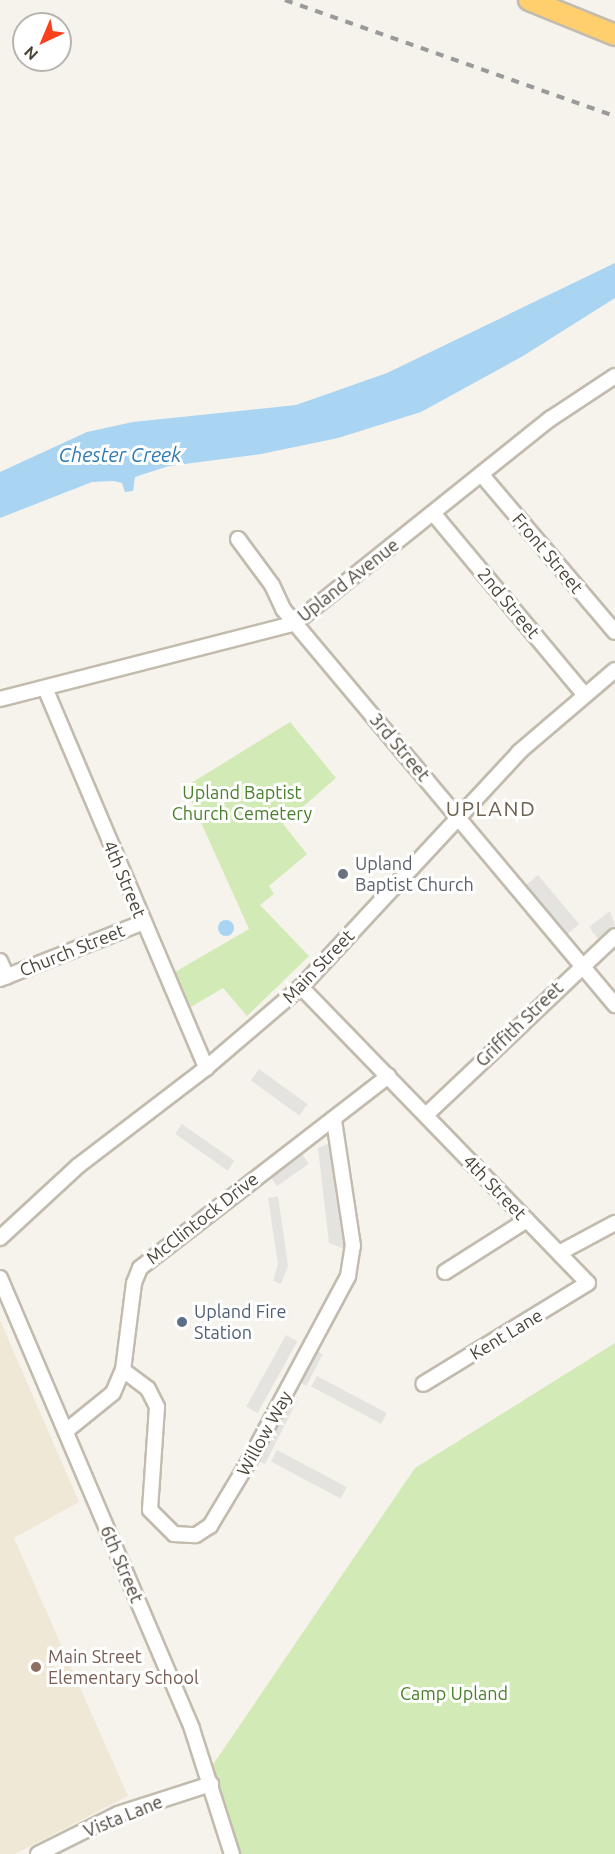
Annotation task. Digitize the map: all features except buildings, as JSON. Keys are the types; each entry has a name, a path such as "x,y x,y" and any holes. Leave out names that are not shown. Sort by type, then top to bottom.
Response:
{"highway":[{"path":"529,0 615,35"},
{"path":"560,0 615,23"}],"street":[{"name":"Upland Avenue","path":"0,699 295,623 550,419 615,376"},
{"name":"Front Street","path":"481,474 615,632"},
{"name":"2nd Street","path":"433,513 584,694"},
{"name":"3rd Street","path":"238,539 295,623 615,1005"},
{"name":"Main Street","path":"0,1238 78,1166 206,1068 301,987 519,752 584,694 615,670"},
{"name":"4th Street","path":"45,688 206,1068"},
{"name":"Church Street","path":"3,978 144,922"},
{"name":"Griffith Street","path":"426,1115 581,965 615,936"},
{"path":"0,961 3,978"},
{"name":"4th Street","path":"301,987 588,1283"},
{"name":"McClintock Drive","path":"66,1431 113,1393 123,1370 134,1283 140,1268 241,1187 334,1121 388,1076"},
{"name":"Willow Way","path":"123,1370 148,1389 157,1407 150,1510 174,1534 196,1535 210,1526 348,1276 353,1245 334,1121"},
{"path":"445,1272 527,1220"},
{"path":"559,1253 612,1225"},
{"name":"6th Street","path":"0,1278 192,1730 232,1854"},
{"name":"Kent Lane","path":"423,1384 588,1283"},
{"name":"Vista Lane","path":"38,1854 118,1814 211,1784"}],"shaded area":[{"path":"538,875 579,924 566,935 525,886"},
{"path":"610,911 615,926 598,939 589,927"},
{"path":"259,1069 308,1104 299,1116 251,1080"},
{"path":"182,1124 234,1161 228,1171 175,1134"},
{"path":"333,1142 344,1249 329,1243 318,1148"},
{"path":"302,1154 309,1164 277,1186 270,1176"},
{"path":"278,1196 288,1266 281,1284 273,1281 278,1264 268,1198"},
{"name":"Main Street Elementary School","path":"0,1320 79,1502 14,1538 128,1796 15,1854 0,1854"},
{"path":"286,1335 297,1341 258,1413 246,1407"},
{"path":"313,1349 323,1354 306,1386 297,1381"},
{"path":"317,1376 387,1413 381,1424 311,1387"},
{"path":"289,1397 297,1401 265,1464 257,1460"},
{"path":"277,1450 347,1487 341,1499 271,1461"}],"green space":[{"name":"Upland Baptist Church Cemetery","path":"290,722 336,778 283,824 307,854 269,886 274,894 260,905 309,956 247,1016 223,988 191,1007 175,972 249,929 185,787"},
{"name":"Camp Upland","path":"615,1343 615,1854 234,1854 212,1766 415,1468"}],"water":[{"name":"Chester Creek","path":"615,263 615,298 523,356 421,412 338,438 261,454 169,466 135,477 133,491 125,492 122,483 114,481 92,482 0,518 0,472 87,432 133,422 296,405 387,373"},
{"path":"226,920 232,922 234,928 232,934 226,936 220,934 218,928 220,922"}],"railway":[{"path":"285,0 615,116"}],"place":[{"name":"Upland Baptist Church","path":"343,874"},
{"name":"Upland Fire Station","path":"182,1322"},
{"name":"Main Street Elementary School","path":"36,1667"}],"district":[{"name":"UPLAND","path":"491,808"}]}
